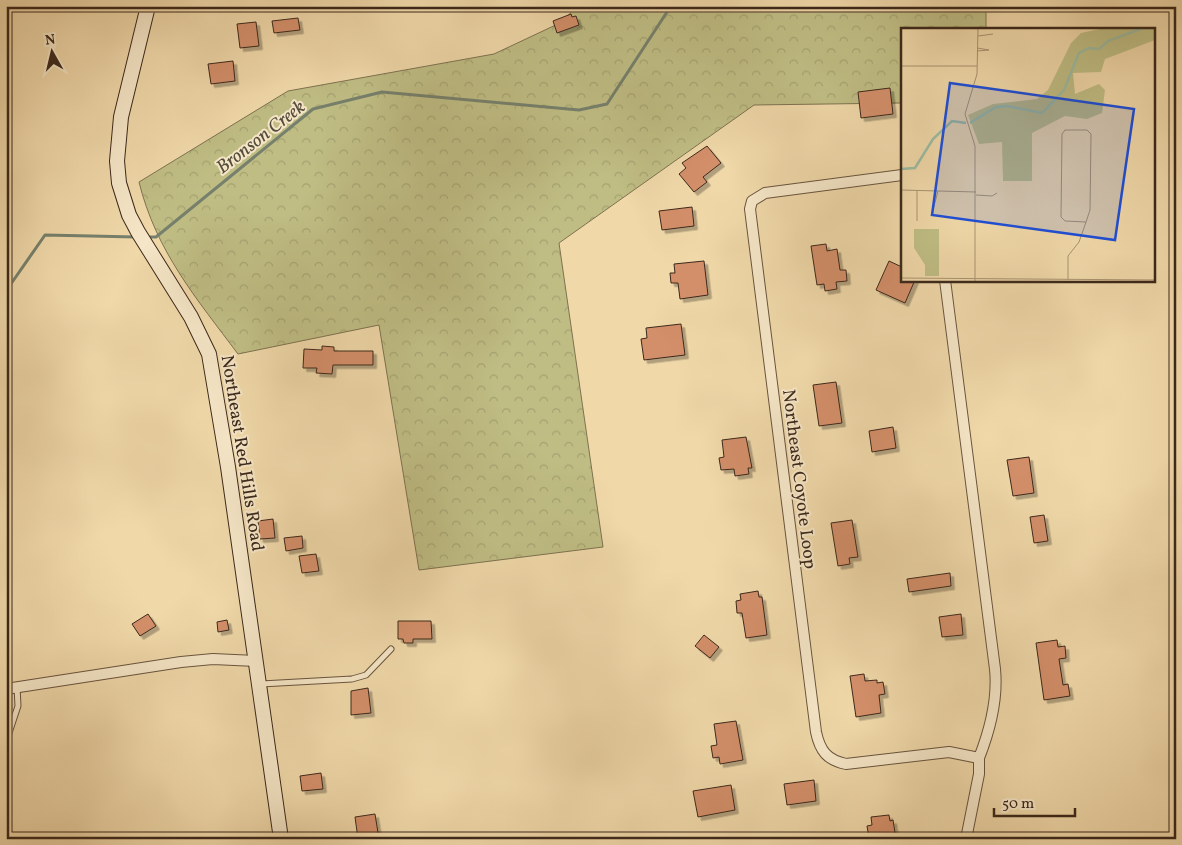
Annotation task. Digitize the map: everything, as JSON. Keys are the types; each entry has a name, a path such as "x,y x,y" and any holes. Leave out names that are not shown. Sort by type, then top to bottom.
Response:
{"street":[{"name":"Northeast Red Hills Road","path":"148,6 121,117 117,162 119,183 129,215 191,317 209,354 257,661 282,839"},
{"name":"Northeast Coyote Loop","path":"901,175 766,193 752,200 750,209 816,732 824,754 830,760 846,764 949,752 979,758"},
{"path":"945,281 996,678 996,694 986,740 979,758 979,774 966,839"},
{"path":"6,689 181,662 213,659 257,661"}],"lane":[{"path":"260,684 352,679 366,675 391,649"},
{"path":"6,742 18,706 17,688"}],"green space":[{"path":"577,6 986,6 986,28 901,28 901,102 754,105 559,243 603,547 419,570 379,325 238,354 179,273 156,230 146,207 139,182 288,91 494,54 562,22"}],"building":[{"path":"571,14 572,17 576,16 579,25 557,33 553,21"},
{"path":"298,18 300,30 274,33 272,21"},
{"path":"256,22 259,46 240,48 237,24"},
{"path":"233,61 235,81 211,84 208,64"},
{"path":"890,88 893,114 861,118 858,92"},
{"path":"707,146 721,163 703,177 707,182 694,192 679,174 686,168 682,163"},
{"path":"692,207 694,226 662,230 659,211"},
{"path":"826,244 827,251 837,249 840,270 846,270 847,281 836,282 837,289 825,291 824,284 817,285 811,246"},
{"path":"704,261 708,295 680,299 678,283 671,283 670,273 675,273 674,264"},
{"path":"889,261 901,267 901,281 915,281 905,303 876,290"},
{"path":"681,324 685,355 644,360 641,339 647,338 646,328"},
{"path":"322,346 334,347 334,351 373,351 373,365 333,365 332,374 316,373 317,368 303,368 304,349 322,350"},
{"path":"836,382 842,423 819,426 813,385"},
{"path":"893,427 896,448 872,452 869,431"},
{"path":"746,437 752,468 748,468 749,474 735,476 734,469 721,470 719,458 724,457 722,440"},
{"path":"1029,457 1034,493 1013,496 1007,460"},
{"path":"1044,515 1048,541 1034,543 1030,517"},
{"path":"273,519 275,538 260,539 258,521"},
{"path":"852,520 858,557 849,558 850,564 838,566 831,523"},
{"path":"302,536 303,548 286,551 284,538"},
{"path":"316,554 319,571 302,573 299,556"},
{"path":"950,573 951,586 909,592 907,579"},
{"path":"758,591 759,597 762,597 767,635 746,638 742,613 737,613 736,601 741,600 740,594"},
{"path":"148,614 156,626 140,636 132,624"},
{"path":"961,614 963,635 942,637 939,617"},
{"path":"227,620 229,630 218,632 217,622"},
{"path":"398,621 431,621 432,639 413,639 413,643 404,643 403,639 398,639"},
{"path":"704,635 719,647 710,658 695,646"},
{"path":"1057,640 1058,647 1065,646 1066,658 1059,659 1063,685 1068,684 1070,696 1044,700 1036,643"},
{"path":"864,674 865,681 877,680 877,683 883,682 885,694 879,695 881,713 856,717 850,676"},
{"path":"368,688 371,713 351,715 351,691"},
{"path":"736,721 743,760 720,764 719,757 713,758 711,746 717,745 714,724"},
{"path":"321,773 323,789 302,791 300,776"},
{"path":"814,780 816,801 787,805 784,784"},
{"path":"731,785 735,810 698,817 693,791"},
{"path":"375,814 379,839 358,839 355,817"},
{"path":"889,815 890,821 893,820 896,839 869,838 867,826 872,825 871,817"}],"waterway":[{"name":"Bronson Creek","path":"145,237 156,237 313,109 382,92 579,110 607,104 667,12 673,6"},
{"name":"Bronson Creek","path":"6,291 45,235 136,237"}]}
